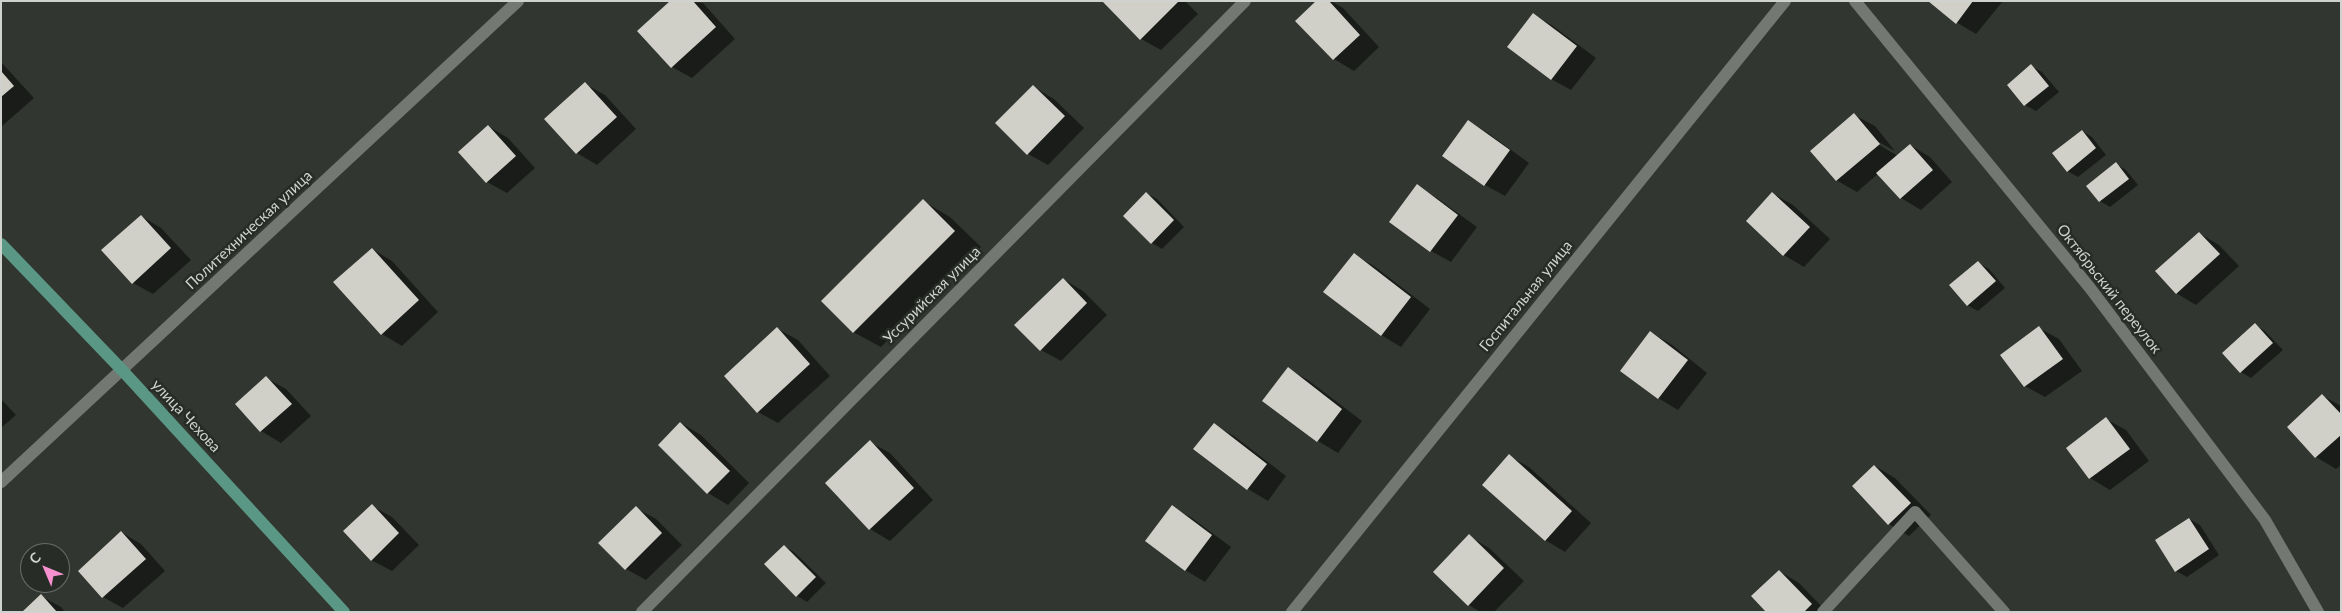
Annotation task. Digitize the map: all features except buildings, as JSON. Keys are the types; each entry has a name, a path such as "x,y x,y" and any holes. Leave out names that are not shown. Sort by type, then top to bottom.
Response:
{"main road":[{"name":"улица Чехова","path":"1,244 122,370 344,612"}],"street":[{"name":"Политехническая улица","path":"1,482 518,1"},
{"name":"Уссурийская улица","path":"642,612 1246,1"},
{"name":"Госпитальная улица","path":"1292,612 1785,1"},
{"name":"Октябрьский переулок","path":"1855,1 2090,288 2265,520 2318,612"},
{"path":"1823,612 1915,512 2004,612"}]}
